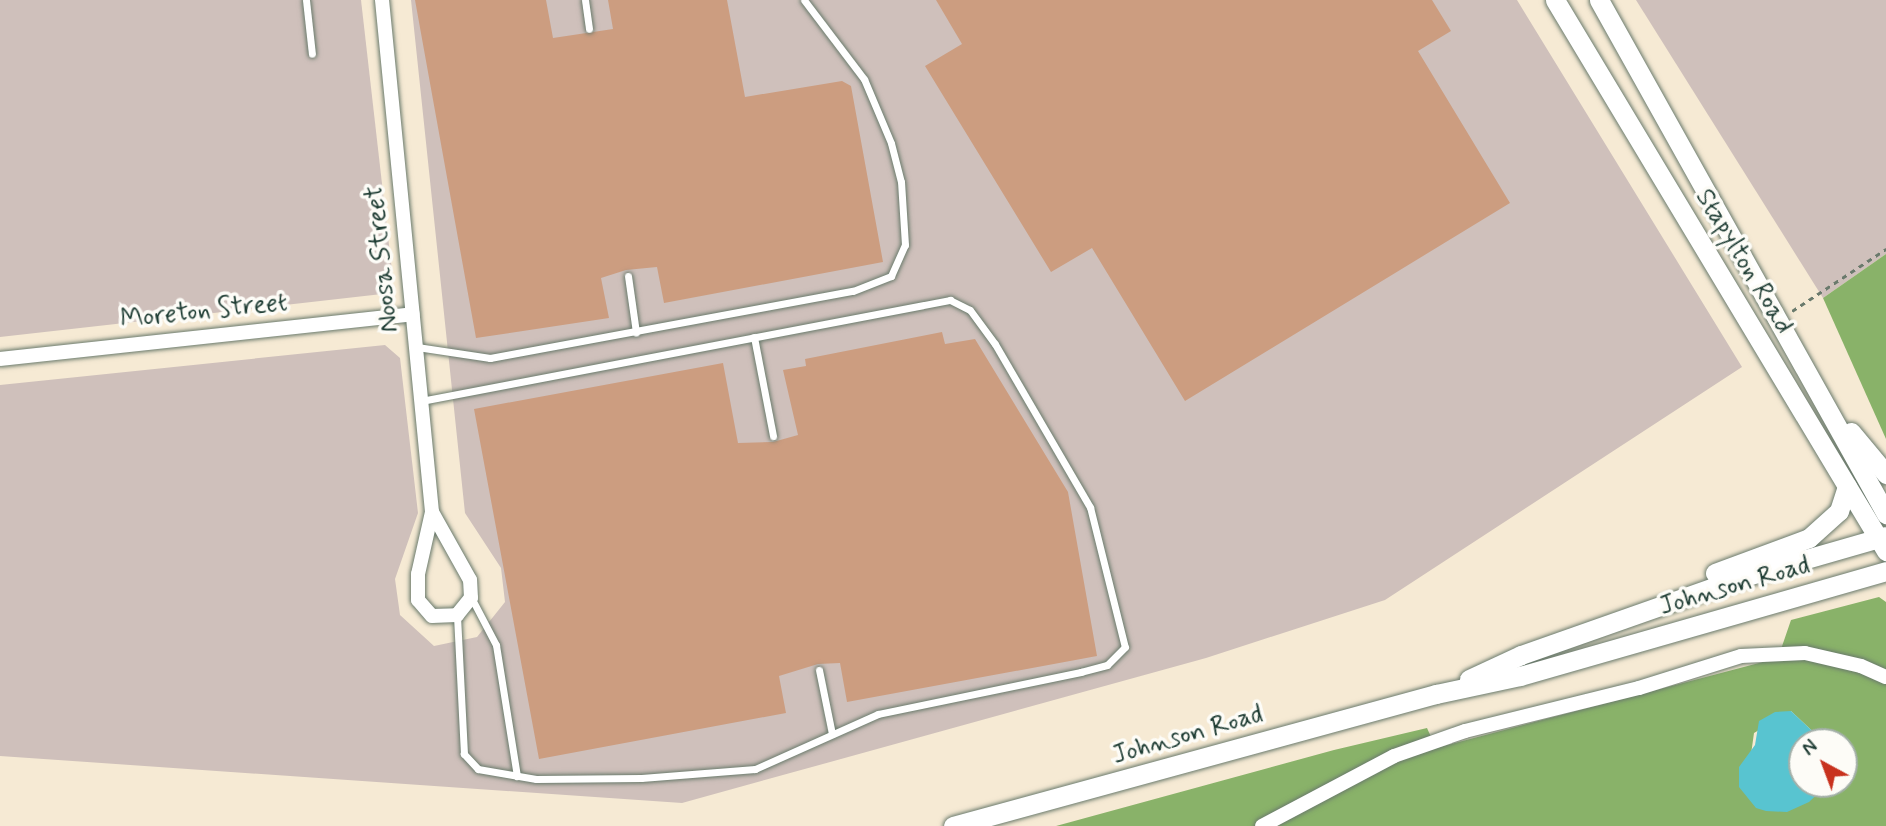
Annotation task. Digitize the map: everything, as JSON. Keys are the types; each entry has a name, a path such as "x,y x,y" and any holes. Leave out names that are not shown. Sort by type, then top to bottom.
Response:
{"main road":[{"name":"Stapylton Road","path":"1555,0 1883,542"},
{"name":"Stapylton Road","path":"1599,0 1830,407 1840,436 1886,514"},
{"name":"Stapylton Road","path":"1830,407 1886,474"},
{"name":"Johnson Road","path":"1618,621 1655,595 1809,538 1839,511 1847,486"},
{"name":"Johnson Road","path":"1437,694 1521,655 1740,578 1883,542"},
{"name":"Johnson Road","path":"953,826 1437,694 1520,676 1886,571"}],"street":[{"name":"Noosa Street","path":"382,0 432,512 418,574 418,600 432,615 457,615"},
{"name":"Moreton Street","path":"0,359 413,314"},
{"name":"Noosa Street","path":"432,512 470,580 471,598"},
{"path":"457,615 471,598"},
{"path":"1262,826 1394,755 1465,731 1639,688 1741,656 1805,653 1861,666 1886,677"}],"lane":[{"path":"306,0 312,54"},
{"path":"584,0 589,29"},
{"path":"416,347 490,358 853,291 891,276 900,264 905,245 901,182 891,143 864,79 804,0"},
{"path":"628,276 636,332"},
{"path":"421,401 950,300 970,310 995,344 1090,508 1125,647 1107,664 1081,672 910,704 832,734 755,769 641,778 517,776 478,769 464,754 457,615"},
{"path":"754,337 774,436"},
{"path":"471,598 496,645 517,776"},
{"path":"819,670 832,734"}],"path":[{"path":"1780,318 1886,249"}],"shaded area":[{"path":"0,0 361,0 393,280 382,294 0,337"},
{"path":"411,0 1517,0 1742,367 1385,600 1206,658 682,803 0,756 0,385 385,345 400,358 418,513 395,579 400,615 434,646 477,637 505,602 501,568 465,513"},
{"path":"1636,0 1886,0 1886,254 1823,298"}],"green space":[{"path":"1886,254 1886,439 1823,298"},
{"path":"1879,597 1886,602 1886,826 1056,826 1334,750 1427,728 1436,748 1778,658 1791,620"}],"water":[{"path":"1791,711 1809,728 1788,728 1788,798 1813,798 1787,812 1756,808 1739,787 1739,767 1755,745 1759,721 1775,712"}],"building":[{"path":"415,0 546,0 553,38 613,29 608,0 727,0 745,97 842,81 851,86 883,262 664,303 657,267 626,270 601,278 609,318 476,338"},
{"path":"936,0 1432,0 1451,31 1418,51 1510,203 1185,401 1092,248 1051,272 925,66 962,44"},
{"path":"942,332 945,344 975,339 1068,492 1097,656 847,702 840,663 818,664 779,676 786,713 539,759 474,409 723,363 738,443 773,442 798,435 783,370 806,366 805,359"}]}
